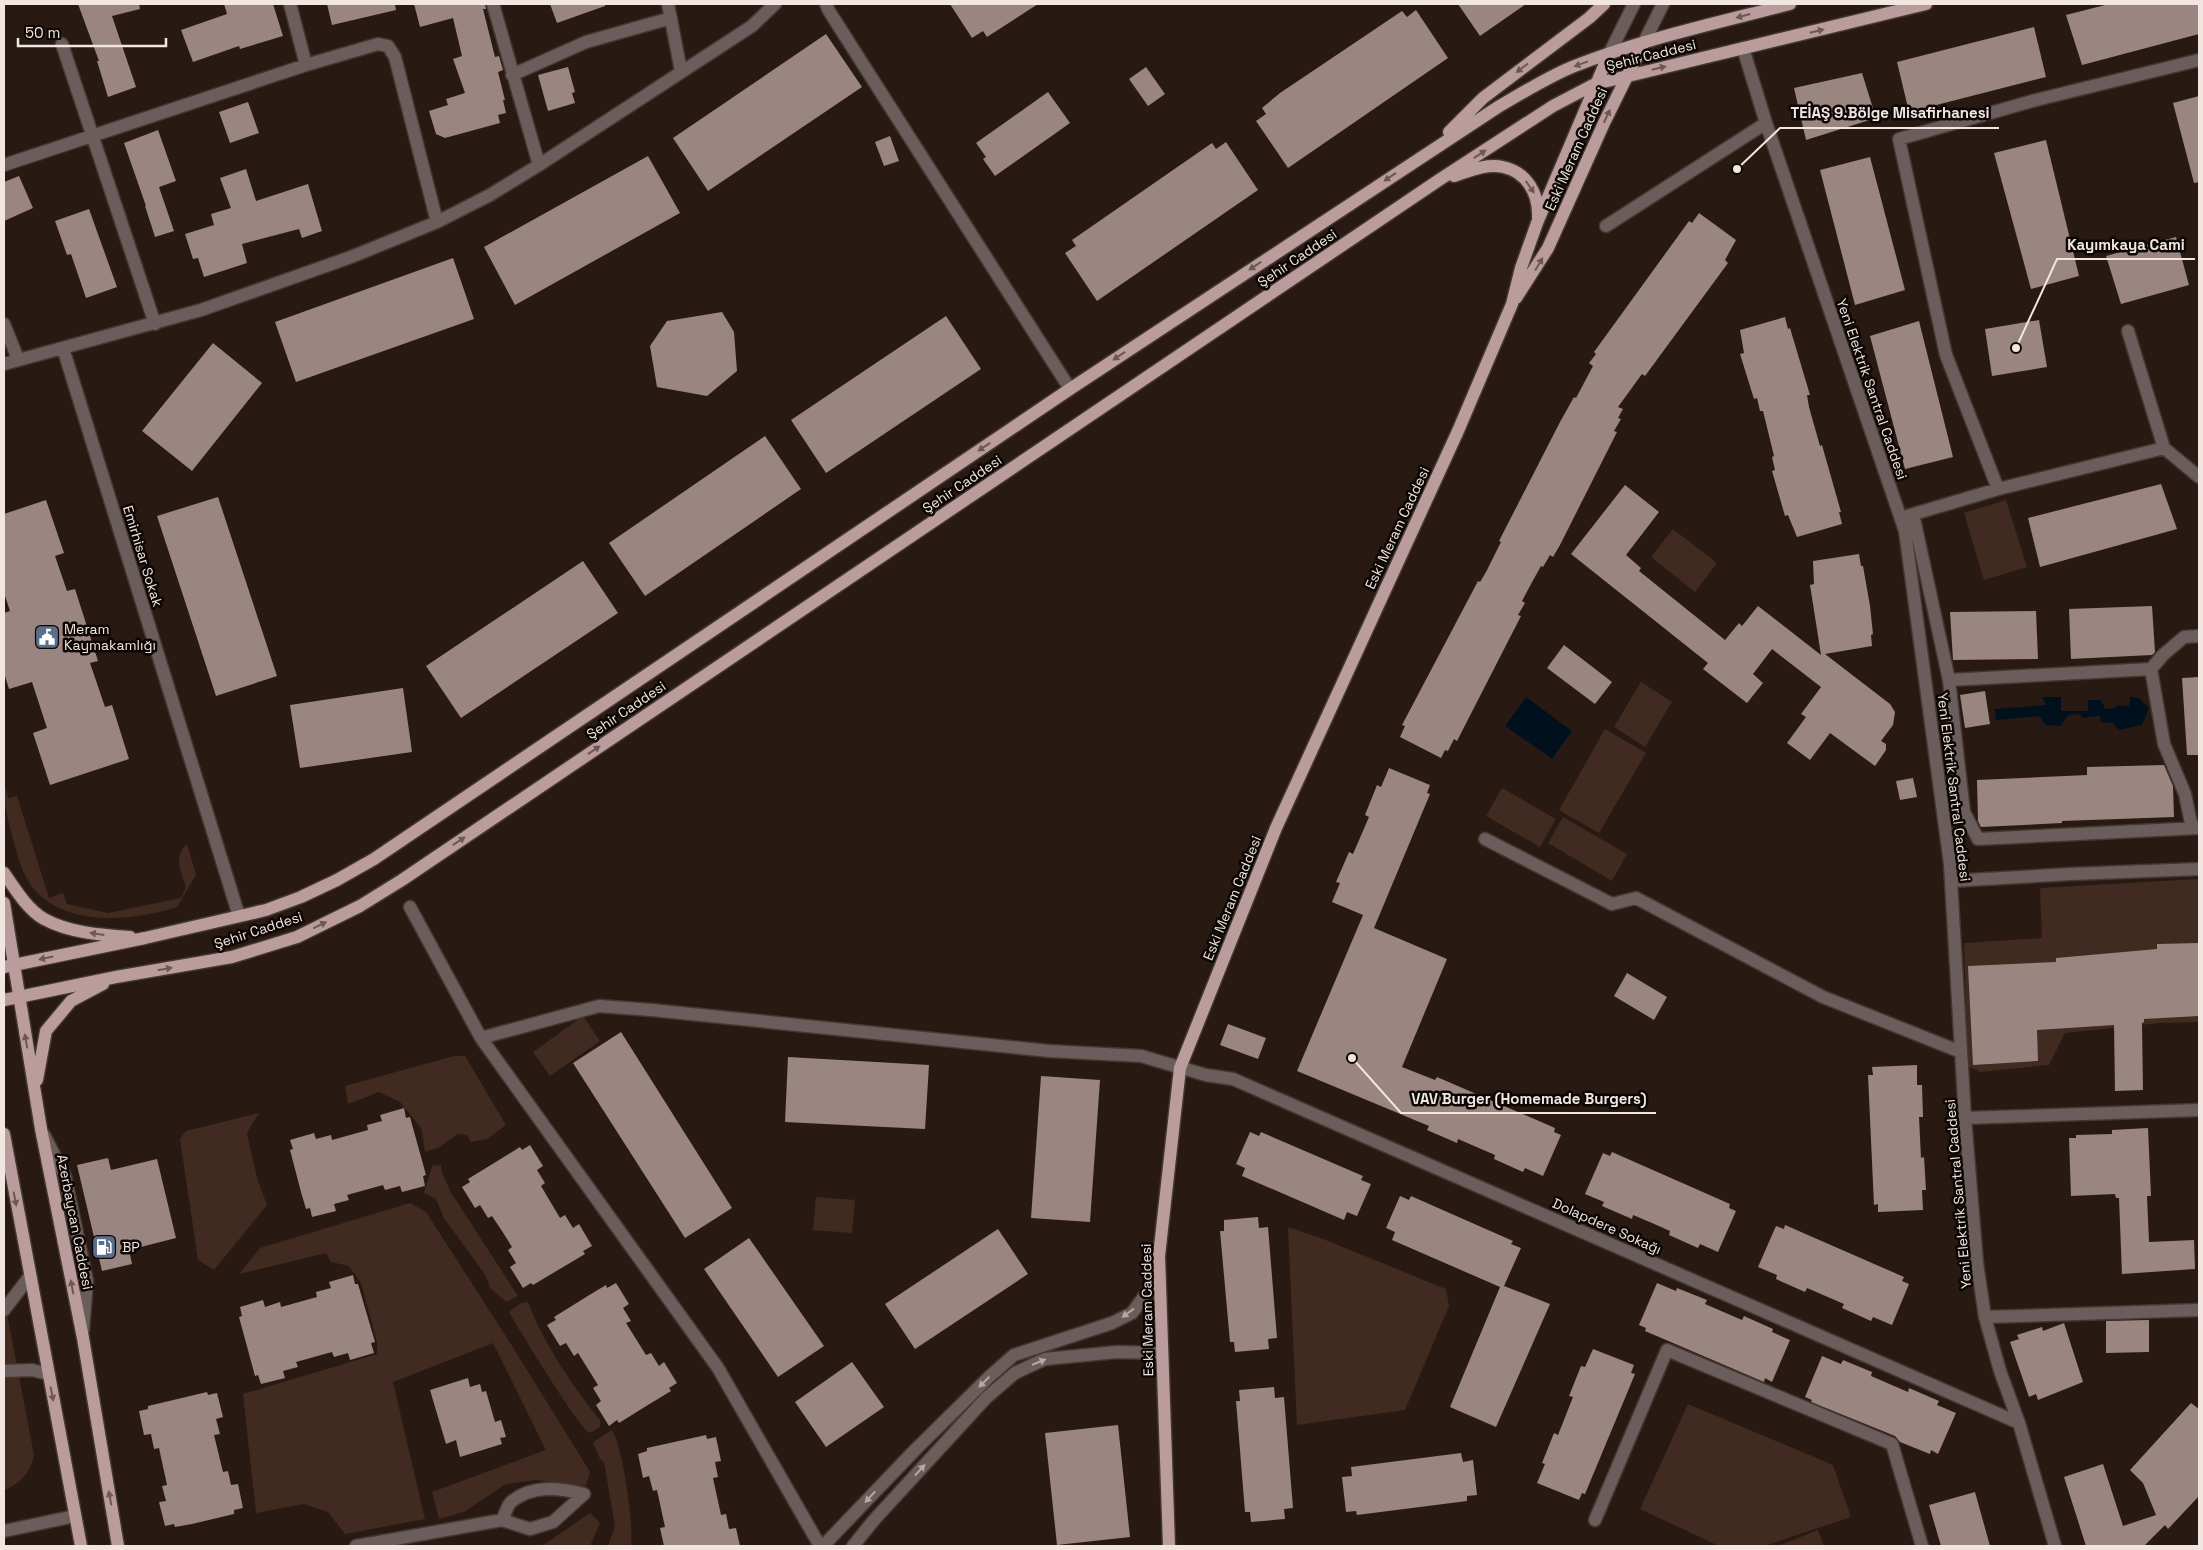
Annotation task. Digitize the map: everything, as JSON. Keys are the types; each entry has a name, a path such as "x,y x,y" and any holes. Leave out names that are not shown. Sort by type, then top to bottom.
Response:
{"main road":[{"path":"1431,150 1482,98 1589,18 1604,4"},
{"name":"Şehir Caddesi","path":"9,966 145,938 266,910 301,897 337,880 374,859 1070,389 1431,150 1536,85 1571,68 1644,42 1790,4"},
{"name":"Şehir Caddesi","path":"4,1000 116,977 232,958 297,936 374,897 1439,180 1553,106 1595,84 1926,4"},
{"name":"Eski Meram Caddesi","path":"1512,304 1548,248 1626,76 1644,42"},
{"name":"Eski Meram Caddesi","path":"1169,1546 1159,1256 1180,1068 1276,828 1458,431 1512,304 1521,268 1537,223 1609,54"},
{"path":"1439,180 1485,167 1503,167 1519,174 1531,186 1537,197 1537,223"},
{"path":"4,873 25,902 43,918 70,930 99,935 145,938"},
{"name":"Azerbaycan Caddesi","path":"4,903 9,966 19,997 40,1129 83,1338 118,1546"},
{"path":"37,1102 38,1072 46,1031 71,1001 116,977"},
{"path":"4,1141 81,1546"}],"street":[{"path":"290,4 306,65"},
{"path":"493,4 539,165"},
{"path":"668,4 681,71"},
{"path":"4,364 201,310 350,257 437,222 490,195 539,165 752,26 775,4"},
{"path":"826,4 828,12 1070,389"},
{"name":"Eski Meram Caddesi","path":"1609,54 1634,4"},
{"name":"Eski Meram Caddesi","path":"1644,42 1663,4"},
{"path":"512,75 586,42 671,18"},
{"path":"62,44 155,324"},
{"path":"4,165 306,65 378,44 388,46 395,56 437,222"},
{"name":"Yeni Elektrik Santral Caddesi","path":"1743,48 1766,123 1905,531 1951,881 1965,1118 1977,1263 1985,1317 2000,1371 2019,1423 2054,1546"},
{"path":"1998,488 1946,355 1899,139 2036,100 2199,60"},
{"path":"1606,226 1766,123"},
{"path":"4,324 18,359"},
{"path":"2128,331 2164,448 2199,477"},
{"name":"Emirhisar Sokak","path":"63,348 239,916"},
{"path":"1900,518 1998,488 2164,448"},
{"path":"1914,514 1949,680 1964,812 1978,839 2195,828 2185,794 2164,744 2152,669 2163,655 2184,637 2199,636"},
{"path":"1949,680 2152,669"},
{"path":"1485,839 1612,904 1636,898 1823,997 1962,1052"},
{"path":"1951,881 2081,873 2199,869"},
{"path":"410,907 481,1038 718,1368 822,1546 922,1442 1014,1355 1112,1323 1132,1313 1159,1276"},
{"name":"Dolapdere Sokağı","path":"481,1038 598,1006 1049,1051 1141,1056 1206,1075 1233,1078 2019,1423"},
{"path":"1965,1118 2199,1110"},
{"path":"4,1310 30,1276"},
{"path":"1985,1317 2199,1310"},
{"path":"1595,1520 1667,1350 1892,1444 1922,1546"},
{"path":"853,1546 874,1520 986,1398 1014,1373 1045,1359 1117,1352 1162,1353"},
{"path":"4,1372 32,1370 48,1374"},
{"path":"356,1546 502,1520 530,1529 553,1522 584,1494 563,1489 536,1489 510,1502 502,1520"},
{"path":"4,1531 75,1516"}],"shaded area":[{"path":"2006,500 2027,567 1984,580 1964,513"},
{"path":"1673,529 1717,563 1695,592 1651,557"},
{"path":"1641,682 1672,702 1645,747 1614,727"},
{"path":"1605,729 1646,753 1599,833 1559,810"},
{"path":"4,783 8,798 17,796 49,898 63,893 67,904 108,913 181,898 186,887 180,870 179,859 187,844 196,875 177,907 160,912 141,916 101,918 63,910 47,901 33,888 23,871 8,818"},
{"path":"1502,788 1556,819 1540,847 1486,816"},
{"path":"1563,817 1627,854 1612,881 1548,843"},
{"path":"2199,879 2199,1022 2160,1023 2065,1033 2049,1065 1980,1072 1968,1066 1964,943 2042,938 2040,888"},
{"path":"583,1016 600,1041 550,1076 533,1052"},
{"path":"454,1056 465,1056 506,1125 487,1139 471,1142 467,1135 458,1134 438,1148 425,1152 421,1128 400,1102 379,1092 348,1104 345,1086"},
{"path":"259,1113 247,1133 257,1178 267,1205 214,1270 198,1260 180,1139 186,1131"},
{"path":"441,1165 450,1191 518,1296 506,1302 490,1288 486,1276 444,1218 436,1199 424,1193 432,1166"},
{"path":"816,1197 855,1200 852,1233 813,1230"},
{"path":"410,1203 426,1212 590,1472 585,1489 537,1480 506,1484 464,1512 439,1519 432,1492 546,1450 493,1343 393,1382 425,1519 345,1534 328,1512 304,1504 256,1513 243,1394 377,1354 377,1342 361,1283 349,1266 331,1262 326,1253 239,1274 260,1248"},
{"path":"1288,1227 1323,1239 1446,1289 1449,1306 1405,1410 1297,1425"},
{"path":"4,1298 34,1455 30,1468 24,1477 16,1484 4,1490"},
{"path":"528,1302 542,1333 560,1364 600,1420 600,1427 590,1433 574,1415 509,1312 521,1303"},
{"path":"1688,1404 1833,1465 1851,1517 1764,1546 1719,1546 1640,1509"},
{"path":"612,1430 620,1453 627,1486 631,1521 631,1546 608,1546 615,1526 604,1462 600,1459 593,1442"},
{"path":"590,1513 600,1523 590,1546 542,1546"},
{"path":"1818,1530 1824,1546 1778,1546"}],"water":[{"path":"1526,697 1572,731 1552,759 1505,726"},
{"path":"2042,697 2061,697 2061,711 2088,711 2088,700 2101,700 2105,709 2115,708 2117,705 2129,706 2130,697 2139,698 2149,708 2142,725 2118,730 2113,723 2101,722 2100,716 2083,718 2079,714 2068,715 2061,726 2045,725 2040,716 1996,720 1995,709 2046,705"}],"building":[{"path":"78,4 139,4 140,9 112,16 136,87 108,97 97,61 99,61"},
{"path":"224,4 273,4 283,36 240,49 239,46 193,62 181,30 227,14"},
{"path":"327,4 395,4 396,10 332,25"},
{"path":"414,4 485,4 486,9 483,9 495,57 499,56 503,70 498,72 505,100 503,100 506,113 498,115 500,123 445,138 436,134 429,111 448,105 446,99 465,93 453,59 462,56 453,18 420,27"},
{"path":"550,4 605,4 605,6 557,23"},
{"path":"950,4 1038,4 987,37 983,31 972,38"},
{"path":"1458,4 1526,4 1480,36"},
{"path":"2109,4 2199,4 2199,34 2082,65 2066,15"},
{"path":"1416,10 1448,58 1288,168 1256,121 1266,114 1262,108 1280,93 1402,11 1407,17"},
{"path":"2034,27 2046,77 1909,112 1897,62"},
{"path":"826,34 862,87 708,191 673,138"},
{"path":"568,67 575,92 572,93 575,103 548,111 538,75"},
{"path":"1146,67 1165,94 1148,106 1129,79"},
{"path":"1862,73 1876,118 1806,140 1794,88"},
{"path":"1048,92 1070,123 995,176 983,159 986,157 976,143"},
{"path":"2199,96 2199,182 2194,183 2173,103"},
{"path":"248,102 259,133 230,143 219,112"},
{"path":"158,130 176,181 159,187 174,231 155,237 124,143"},
{"path":"890,136 899,161 884,166 875,142"},
{"path":"2046,140 2079,276 2031,289 1994,153"},
{"path":"1226,142 1258,190 1097,301 1065,253 1076,246 1072,240 1212,143 1216,149"},
{"path":"648,156 680,213 515,305 484,247"},
{"path":"1870,157 1905,290 1855,305 1820,170"},
{"path":"246,169 256,201 308,184 322,231 302,238 299,229 242,244 247,263 204,277 198,258 193,259 185,234 214,225 211,214 231,208 220,178"},
{"path":"19,176 33,208 4,221 4,182"},
{"path":"89,209 117,287 86,298 71,254 67,255 55,221"},
{"path":"1699,213 1736,240 1725,260 1728,263 1645,376 1642,374 1618,407 1623,409 1618,418 1621,419 1614,431 1617,432 1560,545 1553,557 1550,555 1543,567 1541,566 1522,601 1525,603 1518,615 1521,616 1457,741 1454,739 1448,751 1445,750 1441,758 1400,737 1405,726 1402,725 1478,581 1480,582 1486,572 1501,542 1499,541 1560,422 1574,397 1576,398 1593,366 1589,363 1596,354 1594,352 1689,221 1692,223"},
{"path":"2176,237 2189,285 2121,304 2106,256"},
{"path":"453,258 474,319 296,382 275,322"},
{"path":"722,312 734,332 737,371 707,396 657,387 650,346 667,321"},
{"path":"946,316 981,369 826,473 791,420"},
{"path":"1785,317 1810,395 1807,395 1809,407 1841,512 1839,512 1842,524 1797,537 1788,515 1785,516 1772,471 1775,470 1772,457 1774,456 1763,411 1760,411 1757,398 1754,399 1740,354 1744,353 1740,330"},
{"path":"2039,320 2047,367 1992,376 1985,329"},
{"path":"1919,321 1953,457 1905,469 1870,336"},
{"path":"213,343 262,383 192,471 142,431"},
{"path":"765,436 801,489 645,596 609,543"},
{"path":"2161,484 2177,529 2040,567 2028,518"},
{"path":"1625,485 1659,512 1626,555 1641,568 1639,571 1725,640 1739,623 1742,626 1758,606 1821,655 1810,585 1814,584 1813,561 1859,554 1870,606 1873,634 1871,635 1872,646 1825,654 1890,704 1895,712 1893,725 1881,741 1886,744 1886,750 1875,766 1830,733 1810,760 1787,743 1806,717 1801,714 1821,687 1772,649 1753,674 1763,683 1747,703 1703,669 1708,663 1571,554"},
{"path":"218,497 277,676 216,696 157,516"},
{"name":"Meram Kaymakamlığı","path":"46,500 64,553 55,556 67,591 75,589 98,661 90,663 105,707 112,705 129,759 50,785 33,733 47,728 32,682 9,689 4,673 4,613 10,611 4,593 4,514"},
{"path":"583,561 618,613 461,718 426,666"},
{"path":"2152,606 2155,652 2152,655 2071,659 2069,609"},
{"path":"2036,611 2038,659 1953,660 1950,612"},
{"path":"1564,645 1612,682 1595,704 1547,668"},
{"path":"2199,677 2199,755 2187,755 2182,678"},
{"path":"403,688 412,752 300,768 290,705"},
{"path":"1985,691 1990,724 1965,728 1960,695"},
{"path":"2164,765 2173,786 2174,817 2062,821 2062,823 1981,827 1978,821 1977,780 2087,775 2087,767"},
{"path":"1389,768 1430,785 1427,793 1430,794 1374,928 1447,959 1402,1067 1435,1080 1437,1077 1555,1128 1554,1132 1561,1135 1543,1176 1525,1168 1523,1172 1494,1159 1495,1155 1458,1139 1457,1143 1427,1130 1429,1126 1297,1071 1363,915 1332,902 1340,883 1336,882 1349,852 1353,854 1369,817 1365,815 1377,785 1381,787"},
{"path":"1913,778 1917,797 1900,800 1896,781"},
{"path":"2199,943 2199,1016 2144,1019 2142,1023 2143,1090 2115,1091 2114,1025 2037,1030 2038,1061 1973,1065 1968,966 2056,962 2056,958 2157,949 2157,944"},
{"path":"1627,973 1667,997 1654,1020 1614,996"},
{"path":"1228,1024 1266,1038 1258,1059 1220,1045"},
{"path":"621,1032 732,1208 685,1238 573,1063"},
{"path":"788,1057 929,1065 925,1129 785,1122"},
{"path":"1917,1065 1917,1085 1922,1085 1923,1117 1919,1117 1921,1158 1924,1157 1926,1190 1922,1190 1923,1210 1878,1212 1878,1204 1874,1205 1868,1075 1873,1075 1872,1067"},
{"path":"1041,1076 1100,1080 1090,1222 1031,1218"},
{"path":"404,1108 406,1118 410,1117 426,1175 423,1176 425,1186 402,1192 400,1186 385,1190 383,1185 347,1195 349,1200 334,1204 336,1211 312,1217 310,1208 306,1209 301,1192 290,1150 293,1149 290,1140 314,1133 316,1139 331,1135 332,1140 368,1130 367,1125 382,1121 380,1115"},
{"path":"2148,1128 2151,1196 2147,1196 2149,1242 2194,1240 2195,1269 2122,1274 2119,1198 2116,1198 2115,1194 2071,1196 2069,1138 2076,1138 2076,1135 2112,1134 2112,1130"},
{"path":"1250,1132 1259,1136 1261,1132 1363,1176 1361,1180 1371,1184 1357,1216 1347,1212 1344,1220 1242,1176 1245,1168 1236,1164"},
{"path":"530,1145 543,1166 537,1170 545,1183 541,1186 560,1218 565,1215 573,1228 579,1224 592,1246 583,1251 585,1254 533,1285 531,1283 523,1288 510,1267 516,1263 508,1250 512,1247 492,1216 488,1218 480,1205 475,1208 462,1187 470,1182 468,1179 520,1147 522,1150"},
{"path":"1612,1152 1730,1204 1729,1208 1736,1211 1718,1252 1700,1244 1698,1248 1669,1235 1670,1231 1652,1223 1633,1215 1632,1219 1602,1206 1604,1202 1585,1194 1603,1153 1610,1156"},
{"path":"108,1158 111,1170 157,1159 176,1238 129,1250 132,1264 102,1271 77,1165"},
{"path":"1400,1196 1409,1200 1411,1196 1513,1241 1511,1244 1521,1248 1504,1286 1550,1304 1496,1427 1450,1407 1500,1287 1392,1240 1395,1232 1386,1228"},
{"path":"1258,1217 1259,1228 1268,1227 1277,1338 1268,1339 1269,1349 1235,1352 1234,1342 1230,1342 1220,1231 1224,1231 1224,1220"},
{"path":"1785,1225 1904,1277 1902,1281 1909,1284 1892,1325 1873,1317 1871,1321 1842,1308 1844,1304 1807,1288 1805,1292 1776,1279 1777,1275 1758,1267 1776,1226 1784,1229"},
{"path":"998,1229 1028,1274 915,1349 885,1304"},
{"path":"749,1238 824,1346 778,1377 704,1269"},
{"path":"353,1275 355,1284 358,1284 375,1342 371,1343 374,1353 350,1360 348,1353 334,1357 332,1352 296,1362 298,1367 283,1371 285,1378 261,1384 258,1375 255,1376 239,1317 242,1316 240,1307 263,1300 265,1307 280,1302 281,1307 317,1297 316,1292 331,1288 329,1282"},
{"path":"616,1283 629,1304 623,1308 631,1321 626,1323 646,1355 651,1353 659,1366 664,1362 677,1383 669,1388 671,1391 619,1423 617,1420 609,1426 596,1405 601,1401 593,1388 598,1385 578,1353 574,1356 566,1343 560,1346 547,1325 556,1320 554,1317 591,1294 606,1285 607,1288"},
{"path":"1657,1283 1676,1291 1677,1288 1707,1300 1705,1304 1742,1320 1744,1316 1773,1329 1772,1332 1790,1340 1772,1382 1765,1378 1764,1382 1645,1331 1646,1328 1639,1325"},
{"path":"2149,1320 2149,1352 2106,1353 2106,1321"},
{"path":"2064,1323 2083,1382 2038,1400 2036,1394 2029,1397 2010,1342 2019,1339 2017,1335 2042,1327 2043,1331"},
{"path":"1593,1349 1634,1365 1631,1373 1635,1374 1585,1494 1582,1493 1579,1500 1537,1483 1545,1464 1542,1463 1554,1433 1558,1435 1573,1397 1569,1396 1581,1366 1585,1367"},
{"path":"1822,1356 1841,1364 1843,1360 1872,1372 1871,1376 1908,1392 1909,1388 1939,1401 1937,1405 1956,1413 1938,1454 1931,1450 1930,1454 1900,1442 1895,1436 1811,1402 1812,1400 1805,1397"},
{"path":"852,1362 884,1407 826,1447 795,1402"},
{"path":"468,1378 470,1387 480,1384 482,1392 486,1391 495,1422 501,1420 506,1437 500,1438 502,1444 460,1457 456,1440 446,1444 430,1390"},
{"path":"1274,1387 1275,1398 1284,1397 1293,1508 1284,1509 1285,1519 1251,1522 1250,1512 1245,1512 1236,1401 1240,1401 1239,1390"},
{"path":"207,1392 208,1395 217,1393 223,1417 216,1419 220,1434 214,1435 223,1472 228,1471 231,1485 238,1484 243,1508 234,1510 234,1514 192,1524 175,1527 174,1524 165,1526 159,1502 166,1501 162,1486 167,1485 159,1448 154,1449 151,1434 144,1435 139,1411 148,1409 148,1406"},
{"path":"2191,1403 2199,1409 2199,1496 2168,1529 2165,1525 2144,1546 2086,1546 2064,1477 2103,1464 2123,1526 2156,1515 2143,1483 2130,1470"},
{"path":"1118,1425 1130,1537 1057,1545 1045,1433"},
{"path":"706,1435 707,1439 716,1437 721,1461 715,1462 718,1477 713,1478 721,1515 726,1514 729,1529 736,1528 740,1546 664,1546 660,1528 665,1527 657,1490 653,1491 649,1476 643,1478 638,1454 647,1451 647,1448"},
{"path":"1461,1453 1463,1462 1473,1460 1477,1495 1467,1496 1467,1501 1357,1515 1356,1511 1346,1512 1342,1477 1352,1476 1351,1467"},
{"path":"1975,1492 1990,1546 1941,1546 1929,1505"}],"place":[{"name":"TEİAŞ 9.Bölge Misafirhanesi","path":"1737,169"},
{"name":"Kayımkaya Cami","path":"2016,348"},
{"name":"Meram Kaymakamlığı","path":"47,637"},
{"name":"VAV Burger (Homemade Burgers)","path":"1352,1058"},
{"name":"BP","path":"104,1247"}]}
